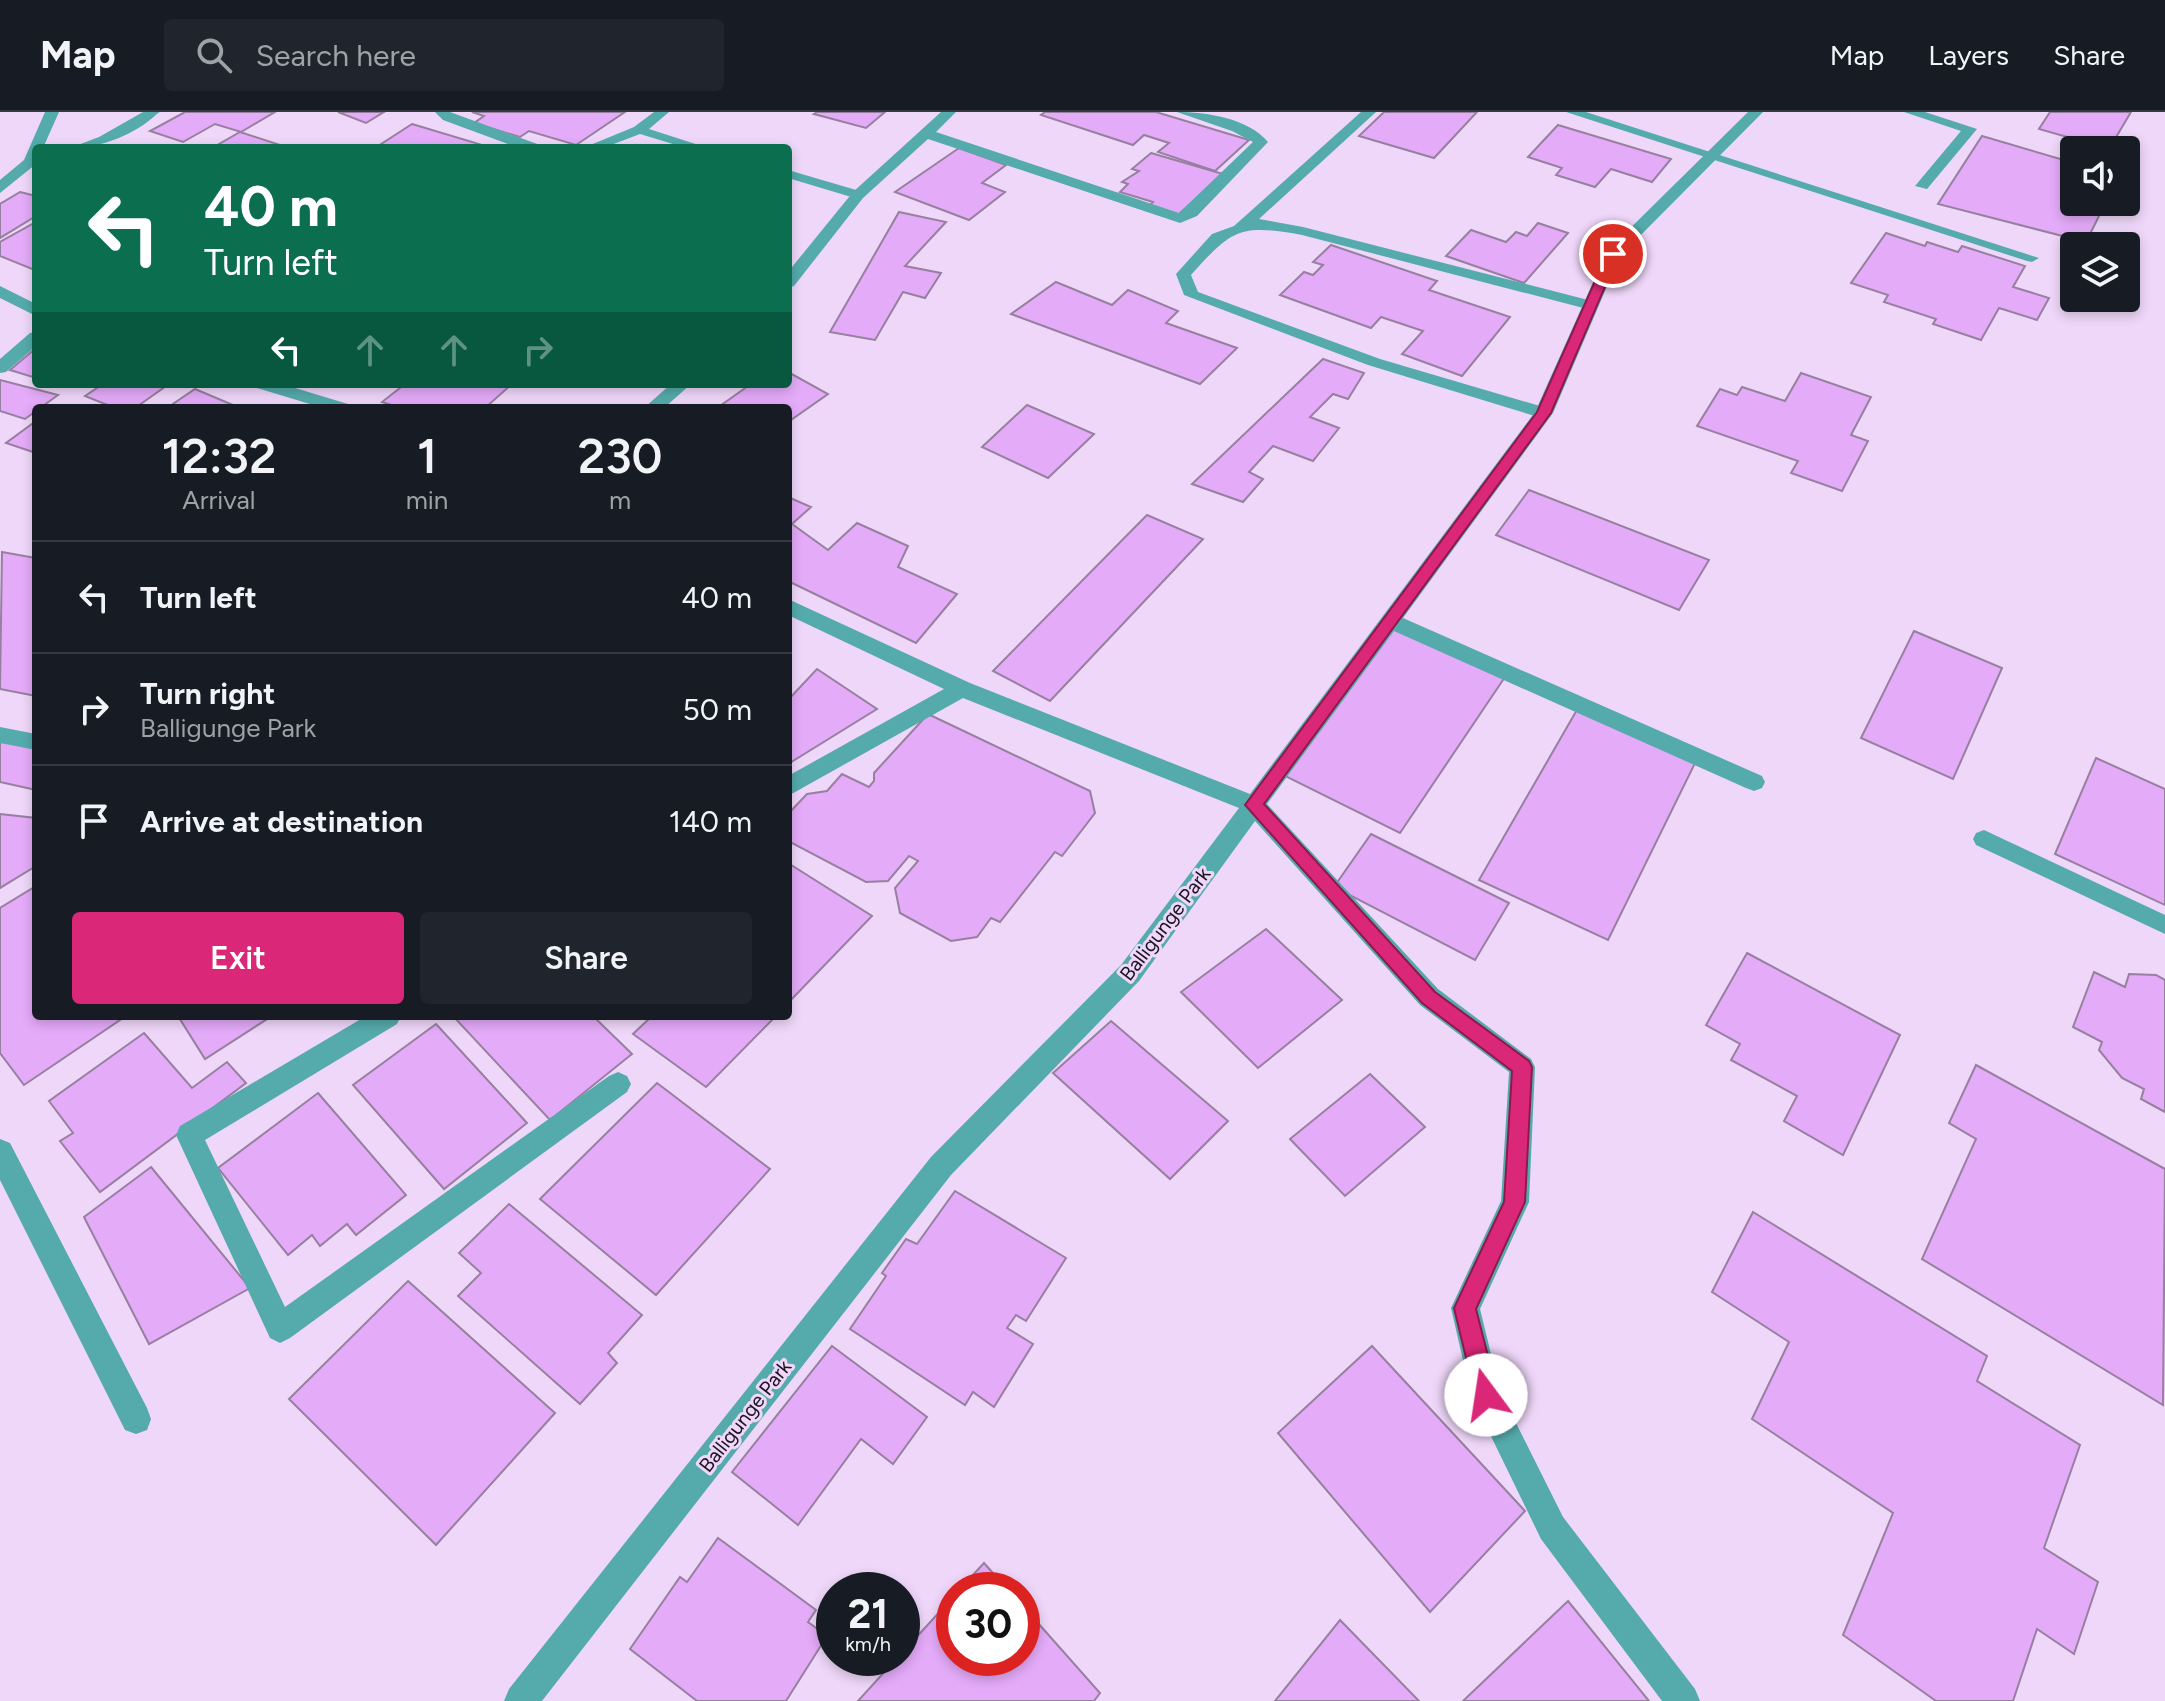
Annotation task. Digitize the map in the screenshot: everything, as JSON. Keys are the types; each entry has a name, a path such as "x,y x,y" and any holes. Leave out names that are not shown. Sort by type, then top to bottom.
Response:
{"street":[{"path":"39,144 52,112"},
{"path":"792,278 858,195 949,112"},
{"path":"927,134 1180,218 1191,213 1261,142 1248,132 1184,112"},
{"name":"Balligunge Park","path":"521,1701 941,1166 1130,973 1544,413 1613,254 1756,112"},
{"path":"0,188 32,158"},
{"path":"0,291 32,309"},
{"path":"0,368 32,340"},
{"path":"276,388 329,404"},
{"path":"658,404 677,388"},
{"path":"792,608 962,689 1254,805 1429,997 1522,1067 1515,1202 1465,1308 1486,1395 1552,1528 1683,1701"},
{"path":"1390,621 1754,782"},
{"path":"792,785 962,689"},
{"path":"0,735 32,741"},
{"path":"381,1020 189,1135 280,1328 618,1084"},
{"path":"0,1152 136,1419"}],"lane":[{"path":"90,144 104,140 152,112"},
{"path":"442,112 521,144"},
{"path":"601,144 639,130 662,112"},
{"path":"1237,231 1369,112"},
{"path":"1573,112 2032,258"},
{"path":"1911,112 1970,129 1922,186"},
{"path":"639,130 687,144"},
{"path":"792,175 858,195"},
{"path":"1544,413 1374,362 1192,295 1183,274 1217,237 1258,223 1303,231 1591,305"},
{"path":"1984,839 2165,925"}],"building":[{"path":"185,112 275,112 241,132 215,124 183,142 150,131"},
{"path":"338,112 384,112 366,123"},
{"path":"472,112 625,112 577,144 529,131 520,137 474,123 484,116"},
{"path":"885,112 866,128 814,114"},
{"path":"1045,112 1156,112 1249,140 1215,171 1158,152 1169,143 1144,135 1133,145 1041,115"},
{"path":"1384,112 1477,112 1434,158 1359,136"},
{"path":"2050,112 2131,112 2117,136 2064,136 2039,129"},
{"path":"412,124 479,144 381,144"},
{"path":"1558,125 1671,159 1652,182 1611,169 1595,187 1556,175 1562,168 1528,157"},
{"path":"240,132 277,144 219,144"},
{"path":"1982,136 2060,159 2060,216 2099,216 2091,232 2060,232 2060,235 1938,204"},
{"path":"959,148 1006,165 982,183 1005,192 969,220 895,192"},
{"path":"1151,153 1223,174 1178,215 1149,206 1153,202 1120,192 1128,184 1122,182 1139,171 1132,169"},
{"path":"20,192 32,195 32,218 0,238 0,204"},
{"path":"899,212 946,222 905,266 941,273 925,298 903,292 875,340 830,332"},
{"path":"1538,223 1568,233 1524,283 1446,256 1471,230 1506,242 1516,232 1527,236"},
{"path":"32,224 32,269 0,256 0,242"},
{"path":"1886,233 1925,246 1927,242 1958,252 1962,246 2025,266 2013,287 2049,298 2037,320 1999,308 1981,340 1933,324 1936,319 1884,302 1888,295 1851,283"},
{"path":"1331,245 1437,281 1429,290 1510,317 1462,376 1402,354 1423,331 1381,317 1371,328 1280,295 1304,272 1313,275 1323,265 1313,262"},
{"path":"1056,282 1112,305 1128,290 1178,311 1166,323 1237,348 1200,384 1011,314"},
{"path":"32,351 32,377 10,370"},
{"path":"1323,359 1364,373 1348,399 1333,394 1310,417 1339,428 1313,461 1273,446 1249,472 1263,479 1243,502 1192,484"},
{"path":"1801,373 1871,397 1851,435 1868,441 1842,491 1791,473 1798,461 1697,426 1720,389 1737,395 1742,387 1785,401"},
{"path":"792,374 828,394 792,419 792,404 723,404 745,388 792,388"},
{"path":"0,380 58,395 46,404 32,404 32,414 25,419 0,411"},
{"path":"97,388 163,388 141,404 105,404 85,396"},
{"path":"400,388 508,388 490,404 382,402"},
{"path":"195,389 231,404 173,404"},
{"path":"1027,405 1094,434 1048,478 982,447"},
{"path":"32,424 32,452 6,443"},
{"path":"1529,490 1709,560 1679,610 1496,535"},
{"path":"792,499 811,507 792,524"},
{"path":"1147,515 1203,539 1050,701 993,671"},
{"path":"857,523 908,546 898,567 957,594 916,643 792,583 792,524 828,550"},
{"path":"2,552 32,557 32,695 0,689"},
{"path":"1396,625 1507,674 1400,833 1283,775"},
{"path":"1914,631 2002,668 1953,779 1861,738"},
{"path":"817,669 877,709 792,762 792,696"},
{"path":"1578,708 1698,757 1608,940 1479,880"},
{"path":"928,714 1090,791 1095,813 1062,856 1055,852 1000,922 991,918 977,937 951,941 900,913 895,888 918,861 909,856 888,881 866,882 792,843 792,810 807,794 827,791 842,774 869,787 874,781 874,773"},
{"path":"0,739 32,745 32,789 0,782"},
{"path":"2096,758 2165,789 2165,905 2055,854"},
{"path":"0,814 32,818 32,868 0,888"},
{"path":"1371,834 1509,903 1475,960 1334,887"},
{"path":"792,866 872,916 792,999"},
{"path":"32,888 32,1020 120,1020 24,1085 0,1053 0,908"},
{"path":"1266,929 1342,1000 1258,1068 1181,992"},
{"path":"1747,953 1900,1035 1843,1155 1784,1121 1797,1096 1731,1060 1740,1044 1706,1025"},
{"path":"2094,972 2125,987 2129,974 2156,975 2165,980 2165,1112 2141,1099 2144,1089 2122,1078 2099,1050 2102,1042 2073,1027"},
{"path":"181,1020 266,1020 205,1059"},
{"path":"457,1020 597,1020 632,1054 550,1120"},
{"path":"648,1020 772,1020 706,1087 633,1034"},
{"path":"1111,1021 1228,1121 1170,1179 1053,1073"},
{"path":"436,1024 527,1123 444,1189 353,1085"},
{"path":"144,1033 192,1088 227,1062 246,1083 100,1192 60,1141 73,1133 49,1101"},
{"path":"1976,1065 2165,1169 2163,1405 1922,1259 1976,1139 1949,1123"},
{"path":"1370,1074 1425,1127 1345,1196 1290,1139"},
{"path":"657,1083 770,1169 656,1295 540,1199"},
{"path":"318,1093 406,1195 356,1235 347,1224 320,1246 312,1235 288,1255 218,1168"},
{"path":"151,1167 250,1288 149,1344 84,1217"},
{"path":"955,1191 1066,1258 1026,1321 1016,1315 1007,1328 1033,1344 994,1407 973,1392 965,1405 850,1329 886,1276 882,1273 906,1239 917,1244"},
{"path":"509,1204 642,1315 608,1353 617,1363 580,1404 458,1296 481,1273 459,1253"},
{"path":"1753,1212 1987,1356 1977,1381 2080,1445 2044,1548 2098,1582 2074,1654 2037,1629 2013,1701 1936,1701 1843,1635 1893,1513 1752,1419 1789,1342 1712,1292"},
{"path":"408,1281 555,1413 436,1545 289,1399"},
{"path":"832,1346 927,1417 893,1464 861,1439 798,1525 732,1472"},
{"path":"1372,1346 1525,1511 1430,1612 1278,1433"},
{"path":"718,1538 816,1610 808,1622 816,1628 816,1653 786,1701 697,1701 630,1649 680,1577 687,1582"},
{"path":"984,1563 992,1572 976,1572"},
{"path":"1568,1601 1649,1701 1463,1701"},
{"path":"936,1616 936,1676 1040,1676 1040,1625 1100,1693 1094,1701 858,1701 881,1676 920,1676 920,1633"},
{"path":"1340,1620 1419,1701 1275,1701"}],"route":[{"path":"1486,1395 1465,1308 1515,1202 1522,1067 1429,997 1254,805 1544,413 1613,254"}]}
